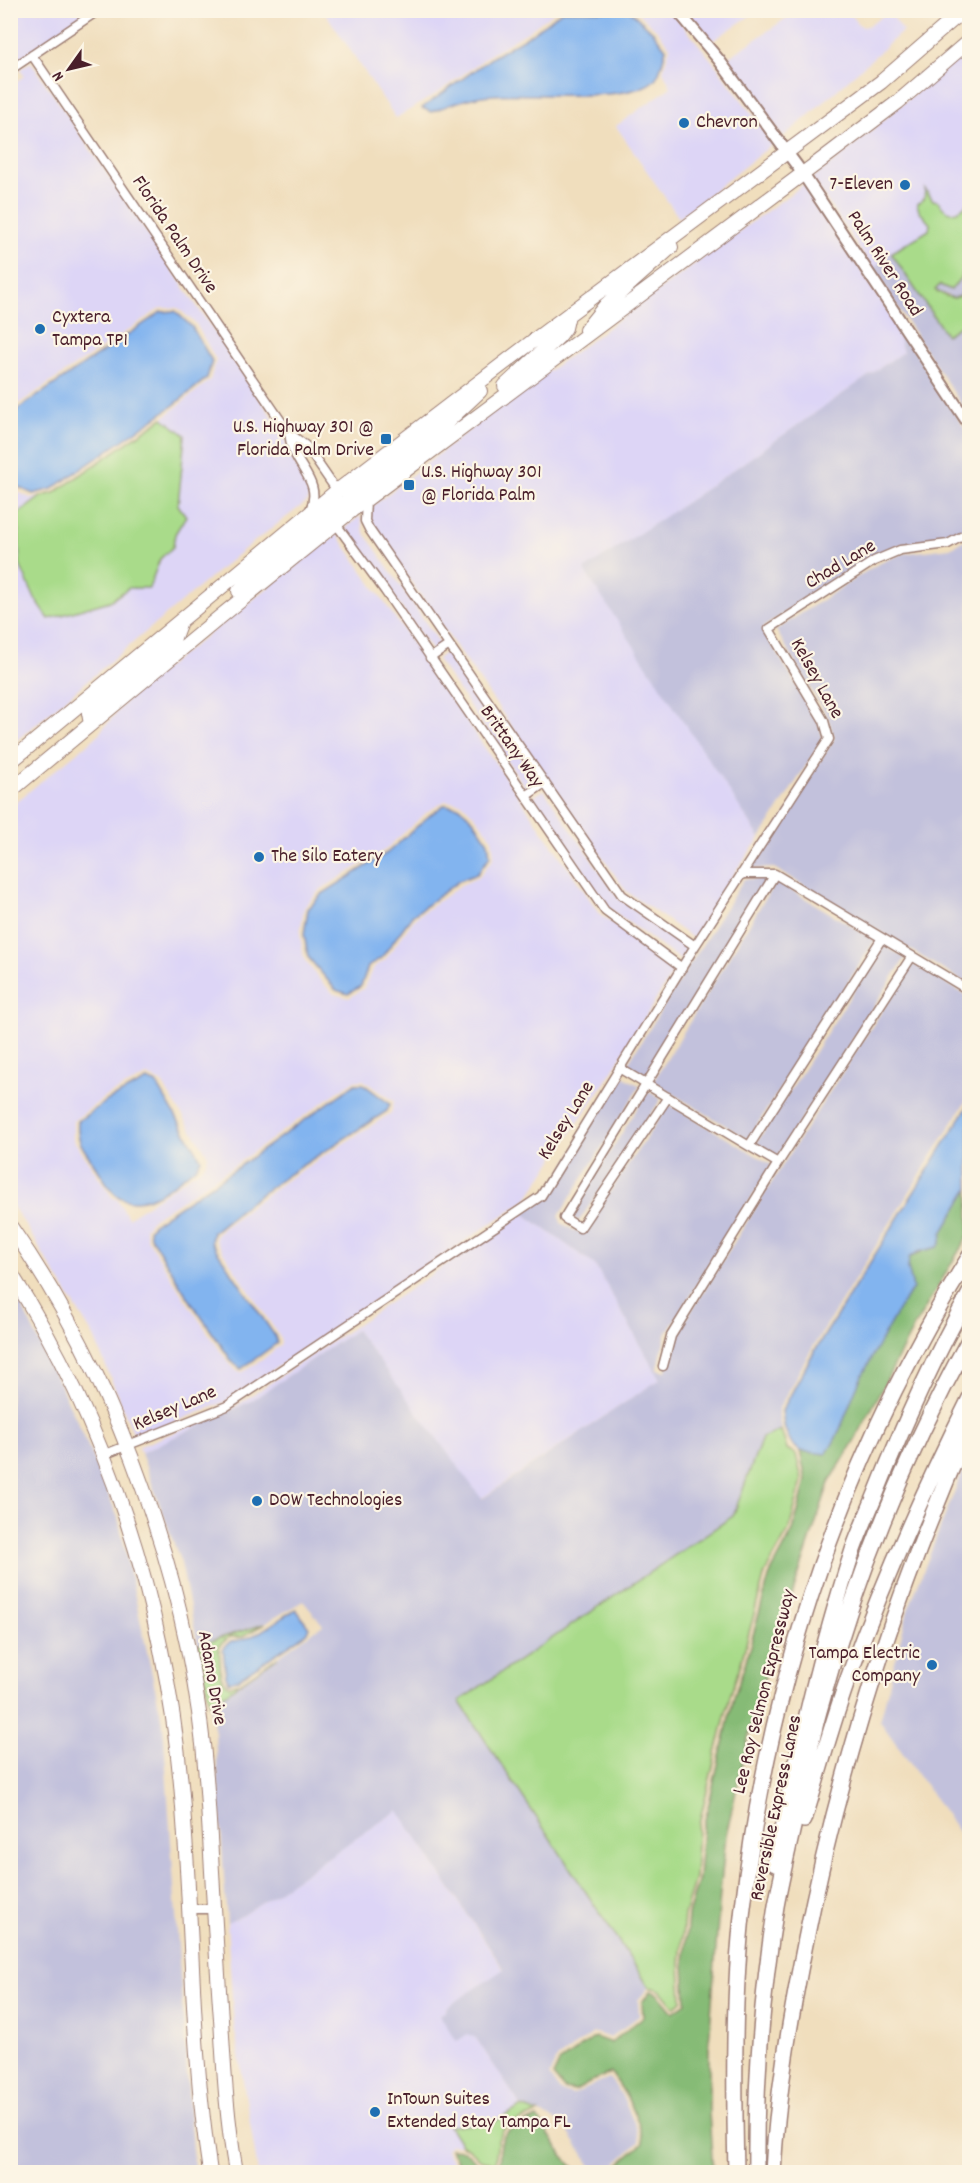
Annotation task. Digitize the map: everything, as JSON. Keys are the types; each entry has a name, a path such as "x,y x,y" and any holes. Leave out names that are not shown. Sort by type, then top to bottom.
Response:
{"highway":[{"name":"Lee Roy Selmon Expressway","path":"736,2172 735,2047 743,1908 764,1771 785,1681 812,1590 852,1485 910,1359 969,1256"},
{"path":"771,1947 769,1895 793,1772 818,1673 854,1550 909,1412 969,1293"},
{"name":"Reversible Express Lanes","path":"756,2172 760,2055 771,1947 777,1904 818,1713 850,1609 894,1494 969,1338"},
{"path":"777,1904 786,1892 802,1825 848,1678 874,1610 969,1398"},
{"path":"773,2172 778,2102 788,2033 811,1913 847,1764 868,1691 904,1585 940,1492 969,1426"}],"main road":[{"path":"10,762 337,491 568,315 881,82 964,10"},
{"path":"10,791 220,616 366,500 803,174 897,102 969,40"},
{"path":"582,338 592,320 606,305 667,252 694,221"},
{"path":"452,435 559,336 568,322 568,315"},
{"path":"336,524 342,506 356,492 448,421 482,389 497,369"},
{"path":"220,616 237,594 275,555 323,517 337,491"},
{"path":"91,724 89,713 94,705 172,640 180,622"},
{"name":"Adamo Drive","path":"10,1226 66,1314 108,1400 145,1496 168,1567 189,1662 206,1775 224,2075 236,2172"},
{"path":"10,1272 54,1350 103,1455 140,1564 163,1656 181,1786 199,2079 210,2172"}],"street":[{"path":"10,70 99,10"},
{"name":"Palm River Road","path":"678,10 719,60 803,174 969,426"},
{"name":"Florida Palm Drive","path":"32,55 289,433 306,446 337,491"},
{"name":"Florida Palm Drive","path":"289,433 293,452 310,479 314,491 314,503 308,514"},
{"name":"Brittany Way","path":"366,500 365,521 369,529 622,895 695,946"},
{"name":"Brittany Way","path":"336,524 605,911 682,968"},
{"name":"Chad Lane","path":"769,629 874,561 900,550 948,543 969,532"},
{"name":"Kelsey Lane","path":"103,1455 227,1406 541,1196 695,946 829,739 824,721 769,629"},
{"path":"430,658 448,646"},
{"path":"526,796 545,783"},
{"path":"741,874 775,874 969,991"},
{"path":"668,1097 580,1228 564,1218 775,874"},
{"path":"749,1146 882,938"},
{"path":"663,1366 671,1336 778,1163 912,956"},
{"path":"620,1068 778,1163"},
{"path":"189,1909 214,1909"}],"shaded area":[{"path":"10,11 91,11 15,62 11,55"},
{"path":"324,11 555,11 439,92 396,118"},
{"path":"636,11 671,11 714,63 774,143 679,218 616,126 671,87 663,71 670,47 657,30"},
{"path":"685,11 757,11 711,42"},
{"path":"797,11 849,11 857,23 863,27 870,25 889,11 903,31 783,137 725,60"},
{"path":"969,47 969,202 958,211 948,212 933,200 926,190 919,211 930,224 929,231 891,253 876,267 880,280 812,178 838,159"},
{"path":"31,62 283,433 289,455 306,481 309,500 243,550 11,745 10,488 30,498 42,496 38,500 110,601 129,588 149,588 161,559 173,547 174,534 186,516 178,505 185,435 163,418 210,380 216,360 196,324 178,308 161,308 11,409 11,85 24,76 20,69"},
{"path":"804,184 892,317 903,352 585,570 760,838 737,869 694,939 626,891 373,527 370,508 490,414"},
{"path":"891,253 946,335 965,319 965,310 969,307 969,416 880,280 875,267"},
{"path":"967,263 969,283 960,297 954,298 935,290 940,284 961,277"},
{"path":"892,317 969,435 969,527 947,539 900,545 872,557 762,628 819,723 823,739 760,838 584,570 693,498 903,352"},
{"path":"360,516 364,532 441,645 432,651 345,528"},
{"path":"337,534 600,914 675,969 604,1084 526,1200 225,1402 135,1438 94,1337 11,1204 11,806 95,738 128,699","holes":["445,801 462,803 478,819 492,839 494,857 479,877 461,885 415,918 385,960 375,966 364,988 349,998 334,994 304,959 300,934 304,908 320,890 385,850 427,812","147,1076 161,1082 208,1155 206,1163 200,1169 128,1218 118,1200 112,1197 73,1139 73,1121 108,1095","363,1080 394,1101 391,1113 291,1177 217,1233 215,1240 281,1341 280,1345 262,1360 243,1372 238,1372 228,1362 182,1295 147,1238 145,1228 154,1218 235,1165 353,1081"]},
{"path":"969,538 969,985 774,868 750,869 834,737 828,718 776,630 876,565 901,554 950,548"},
{"path":"446,652 538,782 527,790 437,659"},
{"path":"544,790 618,898 688,948 680,960 609,908 533,797"},
{"path":"744,879 767,879 645,1077 626,1066"},
{"path":"776,881 875,940 748,1139 653,1082"},
{"path":"883,945 905,958 777,1157 756,1144"},
{"path":"913,963 969,997 969,1096 808,1355 778,1410 781,1430 762,1438 733,1516 459,1701 649,1987 638,2000 639,2016 610,2038 593,2033 556,2060 549,2076 560,2091 573,2095 609,2078 621,2094 637,2129 639,2142 611,2168 595,2172 562,2123 521,2106 476,2038 468,2034 457,2041 439,2015 504,1969 398,1810 241,1916 227,1923 215,1733 210,1704 323,1625 303,1601 264,1624 198,1645 181,1563 141,1453 251,1401 356,1330 482,1499 660,1379 595,1265 523,1213 545,1198 621,1075 640,1086 559,1216 561,1223 577,1232 584,1230 669,1104 772,1165 666,1334 657,1370 666,1371 675,1337"},
{"path":"648,1091 661,1099 579,1221 570,1217"},
{"path":"523,1213 595,1265 660,1379 481,1499 356,1330 251,1401 141,1453 138,1447 230,1410"},
{"path":"10,1291 23,1309 80,1427 118,1518 163,1725 192,2150 196,2172 11,2172"},
{"name":"Tampa Electric Company","path":"963,1470 970,1475 969,1847 880,1721 908,1610"},
{"path":"398,1810 504,1970 439,2015 476,2038 521,2106 490,2124 449,2126 461,2145 450,2145 446,2149 458,2172 258,2172 234,2025 227,1923 241,1916"}],"green space":[{"path":"925,189 933,200 938,201 949,212 961,209 969,202 969,265 967,264 951,290 940,285 935,290 954,298 960,296 969,283 969,307 965,310 963,324 946,335 891,253 929,230 930,224 919,211 917,204 924,199"},
{"path":"163,418 185,435 178,505 186,516 175,534 173,547 160,559 149,588 129,588 110,601 49,619 35,599 20,565 18,514 42,496 54,493"},
{"path":"969,1188 969,1234 915,1325 859,1433 829,1483 756,1704 726,1835 720,1893 709,2043 709,2113 713,2172 610,2172 643,2143 636,2115 627,2098 611,2073 575,2091 564,2089 553,2076 559,2063 595,2037 611,2043 643,2017 642,2001 651,1991 658,1994 673,2012 686,2003 684,1964 688,1915 699,1878 703,1828 734,1697 770,1574 793,1531 806,1480 800,1451 826,1454 832,1445 873,1355 913,1288 908,1268 909,1258 941,1242 942,1233"},
{"path":"781,1430 787,1449 796,1454 802,1480 789,1530 765,1573 730,1696 698,1828 695,1878 684,1915 680,1964 682,2001 674,2007 660,1990 649,1987 459,1701 733,1516 762,1438"},
{"path":"264,1624 242,1637 229,1637 219,1646 221,1677 229,1686 240,1683 278,1657 210,1704 198,1645"},
{"path":"521,2107 539,2113 506,2126 498,2140 495,2164 480,2159 468,2147 461,2145 449,2126 490,2124"},
{"path":"538,2118 563,2156 578,2172 464,2172 450,2149 464,2150 478,2163 497,2169 504,2135 517,2126"}],"water":[{"path":"562,11 630,11 654,33 666,49 655,79 643,87 626,92 579,95 493,95 454,103 431,112 422,108 493,57 531,34"},
{"path":"175,311 192,327 212,361 207,378 174,405 52,489 33,494 12,484 10,474 11,414 161,312"},
{"path":"444,805 460,807 475,822 488,842 490,856 477,874 459,881 412,916 382,957 368,967 361,986 348,994 336,990 308,957 304,934 308,909 322,894 387,853"},
{"path":"147,1080 157,1084 201,1159 197,1166 159,1194 148,1199 125,1200 112,1191 85,1150 78,1135 78,1121 110,1099"},
{"path":"355,1084 363,1084 390,1104 387,1111 289,1174 213,1232 211,1242 275,1336 277,1343 241,1369 231,1360 185,1293 150,1236 149,1229 157,1221 237,1168"},
{"path":"969,1104 969,1188 942,1233 938,1247 918,1252 909,1258 908,1268 913,1288 892,1320 861,1378 832,1445 826,1454 800,1451 791,1443 785,1429 782,1411 811,1357"},
{"path":"296,1609 309,1627 306,1634 238,1679 229,1682 226,1676 223,1648 231,1641 257,1634"}],"place":[{"name":"Chevron","path":"684,123"},
{"name":"7-Eleven","path":"905,185"},
{"name":"Cyxtera Tampa TP1","path":"40,329"},
{"name":"U.S. Highway 301 @ Florida Palm Drive","path":"386,439"},
{"name":"U.S. Highway 301 @ Florida Palm","path":"409,485"},
{"name":"The Silo Eatery","path":"259,857"},
{"name":"DOW Technologies","path":"257,1501"},
{"name":"Tampa Electric Company","path":"932,1665"},
{"name":"InTown Suites Extended Stay Tampa FL","path":"375,2112"}]}
